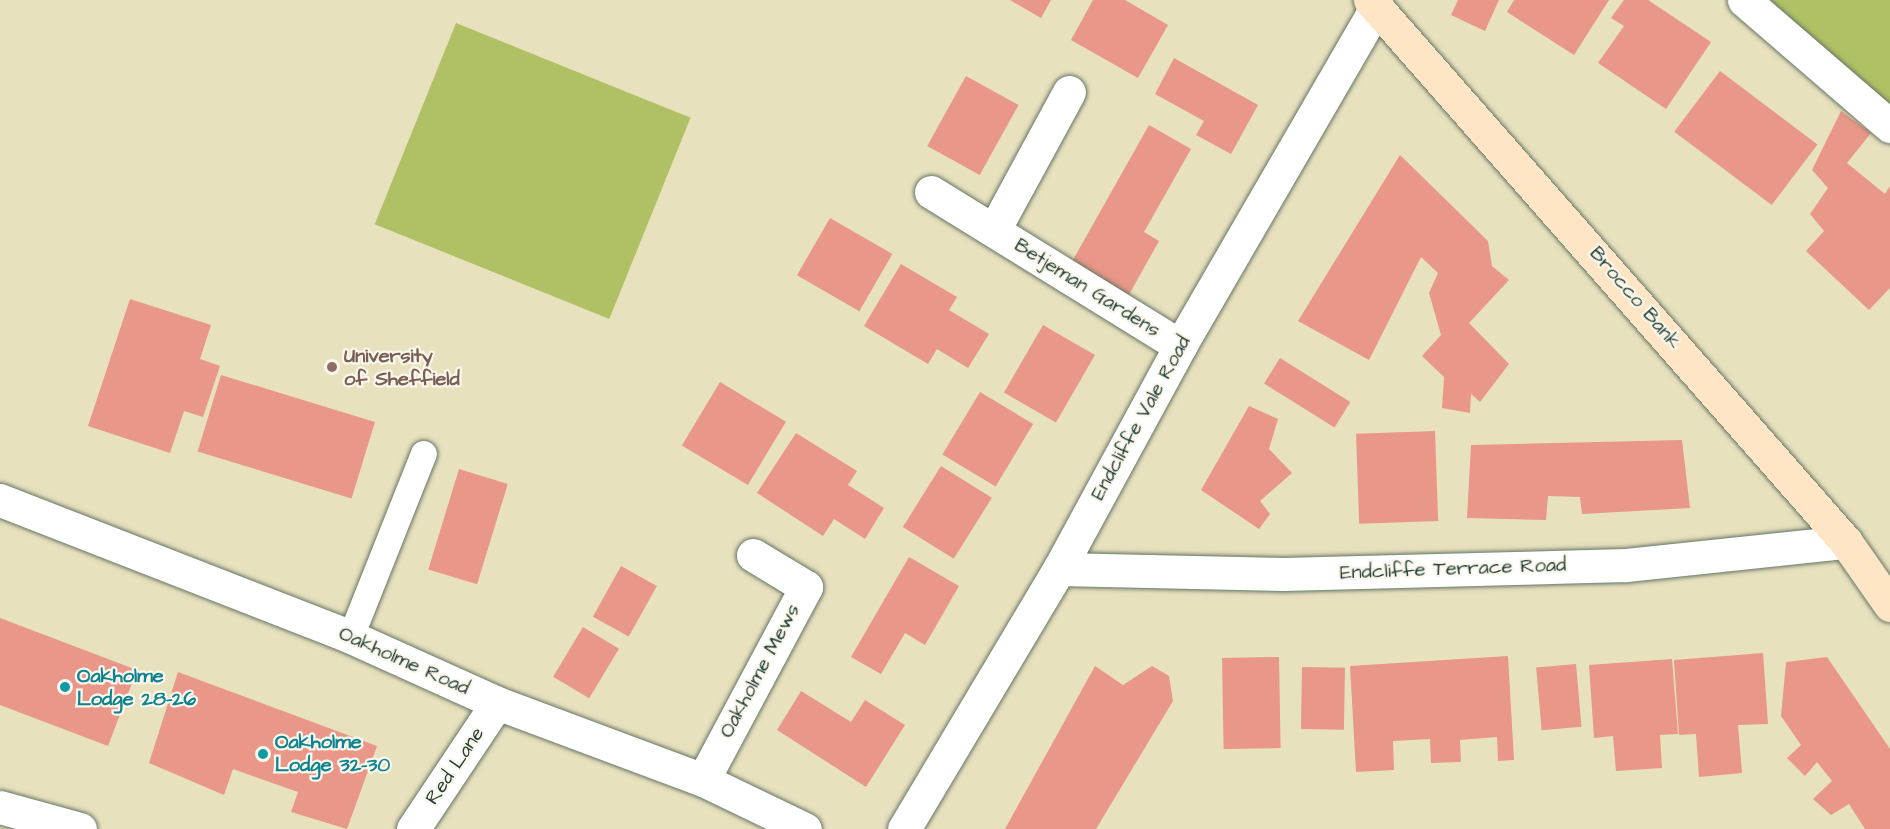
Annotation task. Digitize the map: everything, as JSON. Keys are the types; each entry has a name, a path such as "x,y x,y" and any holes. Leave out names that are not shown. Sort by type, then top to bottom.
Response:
{"main road":[{"name":"Brocco Bank","path":"1374,3 1846,542 1890,605"}],"street":[{"path":"1744,0 1890,126"},
{"name":"Endcliffe Vale Road","path":"904,829 1059,569 1180,346 1374,3"},
{"name":"Betjeman Gardens","path":"994,230 1069,92"},
{"name":"Betjeman Gardens","path":"931,192 1180,346"},
{"name":"Oakholme Road","path":"0,500 351,637 497,703 703,780 805,829"},
{"name":"Endcliffe Terrace Road","path":"1059,569 1283,574 1626,565 1846,542"},
{"name":"Oakholme Mews","path":"703,780 806,587 753,555"},
{"name":"Red Lane","path":"413,829 497,703"},
{"path":"0,807 80,829"}],"lane":[{"path":"351,637 424,454"}],"green space":[{"path":"1770,0 1890,0 1890,107"},
{"path":"456,23 691,118 609,319 375,224"}],"building":[{"path":"1010,0 1051,0 1041,18"},
{"path":"1093,0 1125,0 1168,25 1138,78 1071,40"},
{"path":"1458,0 1499,0 1485,31 1451,15"},
{"path":"1514,0 1609,0 1574,55 1507,12"},
{"path":"1624,0 1648,0 1711,42 1666,109 1598,63 1624,26 1611,18"},
{"path":"1174,58 1258,105 1231,154 1196,135 1204,121 1155,94"},
{"path":"1720,71 1817,144 1772,205 1674,132"},
{"path":"966,76 1018,105 980,175 927,146"},
{"path":"1841,111 1871,133 1847,163 1885,194 1890,186 1890,288 1869,310 1806,251 1824,231 1810,214 1828,188 1812,170"},
{"path":"1149,125 1191,149 1144,232 1159,241 1126,300 1069,267"},
{"path":"1400,155 1488,241 1492,266 1509,280 1469,323 1509,364 1480,402 1471,394 1470,413 1442,408 1444,377 1422,356 1441,335 1429,293 1438,273 1421,257 1369,360 1298,321"},
{"path":"830,218 892,254 859,311 797,275"},
{"path":"901,264 957,297 949,310 989,334 968,368 937,349 928,364 864,326"},
{"path":"130,299 211,325 200,359 220,366 203,417 184,411 170,453 88,426"},
{"path":"1043,325 1095,355 1056,423 1004,393"},
{"path":"1280,358 1350,402 1334,427 1264,383"},
{"path":"221,375 375,422 352,499 198,452"},
{"path":"720,382 786,422 748,485 682,445"},
{"path":"980,392 1033,424 996,487 942,455"},
{"path":"1249,406 1278,419 1269,449 1292,473 1260,501 1270,514 1259,529 1201,490"},
{"path":"1435,431 1438,521 1359,524 1356,434"},
{"path":"796,433 857,471 848,485 884,508 865,539 834,519 823,536 757,493"},
{"path":"1682,440 1690,508 1582,514 1580,497 1548,496 1546,520 1467,518 1471,445"},
{"path":"941,466 992,498 954,559 903,527"},
{"path":"459,469 508,484 477,584 428,569"},
{"path":"909,557 959,586 925,645 905,633 881,674 851,657"},
{"path":"621,566 657,586 629,637 593,617"},
{"name":"Oakholme Lodge 28-26","path":"0,618 137,670 108,746 0,705"},
{"path":"583,627 619,649 589,698 553,677"},
{"path":"1763,653 1768,724 1738,725 1742,773 1699,777 1696,734 1679,735 1674,660"},
{"path":"1508,656 1514,760 1498,761 1497,737 1460,740 1461,762 1431,763 1430,739 1393,741 1394,770 1356,772 1350,666"},
{"path":"1279,657 1281,748 1224,749 1222,658"},
{"path":"1827,657 1890,749 1890,829 1865,829 1849,804 1831,815 1813,799 1832,781 1817,762 1805,776 1787,758 1801,745 1781,716 1786,662"},
{"path":"1672,659 1678,734 1660,735 1662,768 1616,771 1613,736 1594,738 1589,665"},
{"path":"1576,664 1581,727 1542,730 1536,667"},
{"path":"1095,666 1123,685 1152,666 1169,676 1173,701 1096,829 1005,829"},
{"path":"1302,667 1345,668 1344,730 1301,729"},
{"name":"Oakholme Lodge 32-30","path":"178,672 377,746 347,829 291,812 298,792 233,769 224,795 149,763"},
{"path":"801,691 851,722 865,700 905,725 866,787 777,730"}],"place":[{"name":"University of Sheffield","path":"332,367"},
{"name":"Oakholme Lodge 28-26","path":"65,687"},
{"name":"Oakholme Lodge 32-30","path":"263,754"}]}
